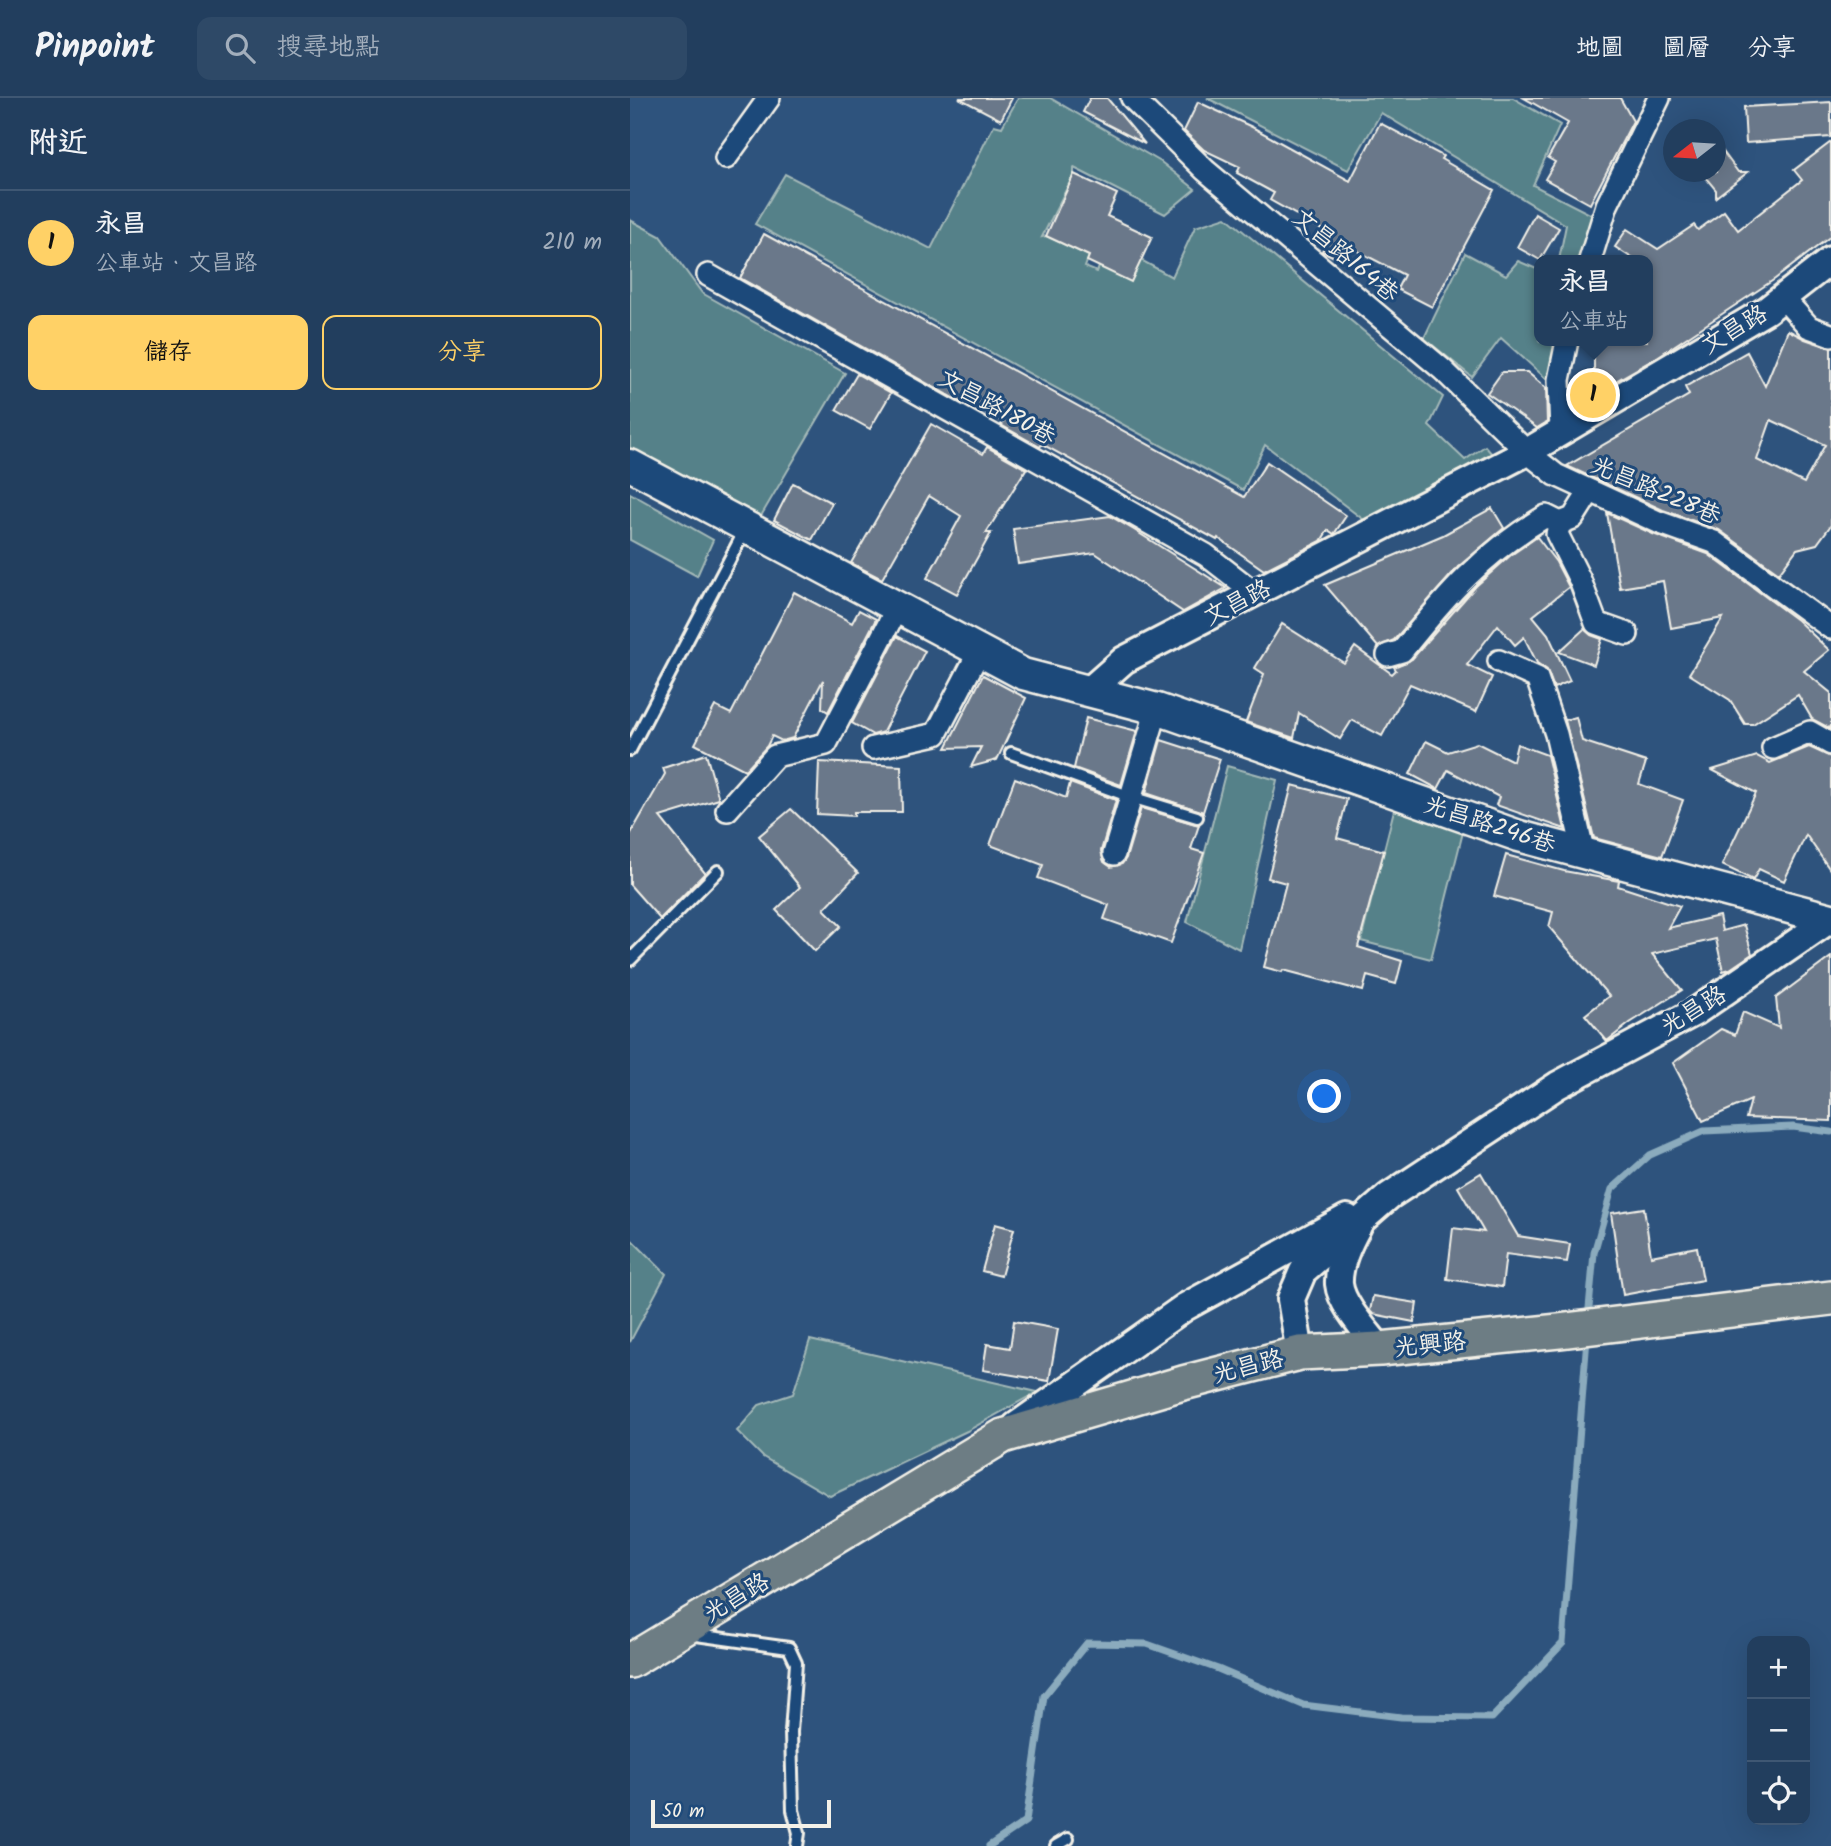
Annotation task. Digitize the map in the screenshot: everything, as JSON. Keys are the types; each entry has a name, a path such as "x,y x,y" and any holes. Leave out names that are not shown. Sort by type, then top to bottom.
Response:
{"main road":[{"path":"630,466 1023,674 1090,690"},
{"name":"光昌路246巷","path":"1090,690 1157,709 1519,836 1830,920"},
{"name":"光興路","path":"1300,1353 1380,1349 1559,1331 1831,1298"},
{"name":"光昌路","path":"630,1661 1003,1436 1183,1383 1300,1353"}],"street":[{"path":"726,158 769,98"},
{"name":"文昌路164巷","path":"1132,98 1205,170 1443,370 1527,452"},
{"path":"1592,255 1607,205 1659,98"},
{"name":"文昌路","path":"1090,690 1124,660 1527,452 1755,317 1831,260"},
{"name":"文昌路180巷","path":"708,275 1206,555 1255,593"},
{"path":"1783,298 1809,327 1831,335"},
{"path":"1561,431 1559,380 1566,346"},
{"name":"光昌路228巷","path":"1527,452 1556,475 1658,522 1714,542 1831,628"},
{"path":"1388,655 1402,650 1476,565 1546,516 1560,523 1573,518 1590,491"},
{"path":"1560,523 1557,534 1580,580 1596,624 1627,634"},
{"path":"727,810 775,756 826,744 897,608"},
{"path":"873,748 936,734 980,650"},
{"path":"1499,661 1537,678 1556,734 1584,854"},
{"path":"1114,854 1157,709"},
{"path":"1773,748 1810,732 1831,744"},
{"name":"光昌路","path":"1300,1353 1291,1299 1303,1271 1389,1196 1558,1086 1695,1012 1830,920"},
{"path":"1380,1349 1349,1307 1339,1285 1342,1264 1356,1228 1389,1196"},
{"path":"1003,1436 1185,1307 1389,1196"}],"lane":[{"path":"630,750 747,526"},
{"path":"1011,753 1131,797 1196,817"},
{"path":"630,960 718,871"},
{"path":"676,1632 789,1648 796,1663 791,1732 793,1811 799,1833 797,1846"},
{"path":"1056,1846 1068,1839"}],"green space":[{"path":"1018,98 1050,98 1161,162 1195,189 1165,214 1074,168 1074,174 1042,237 1046,236 1089,256 1085,267 1097,272 1099,267 1141,260 1172,277 1195,227 1226,217 1443,397 1429,426 1465,460 1485,446 1492,454 1364,520 1265,445 1243,490 755,224 785,174 931,249 994,125 1002,127"},
{"path":"1207,98 1513,98 1560,125 1533,185 1592,215 1580,255 1560,255 1566,225 1381,113 1348,170"},
{"path":"630,220 660,236 702,293 845,373 761,516 630,448"},
{"path":"1465,253 1506,275 1518,261 1534,268 1534,346 1557,346 1551,383 1501,338 1472,377 1424,338"},
{"path":"630,493 713,540 697,576 630,540"},
{"path":"1227,766 1277,780 1239,949 1187,922"},
{"path":"1394,810 1464,828 1431,959 1361,941"},
{"path":"630,1238 666,1274 630,1342"},
{"path":"810,1340 1037,1392 967,1431 830,1496 763,1457 737,1431 759,1405 793,1394"}],"building":[{"path":"959,98 1012,98 1001,120"},
{"path":"1090,98 1107,98 1145,144 1083,112"},
{"path":"1524,98 1620,98 1633,121 1590,204 1545,179 1555,162 1548,158 1568,123"},
{"path":"1198,102 1252,127 1350,181 1380,123 1443,156 1441,159 1494,190 1432,307 1397,289 1404,275 1346,245 1338,259 1322,251 1330,234 1270,200 1274,193 1237,173 1240,167 1204,150 1184,131"},
{"path":"1831,102 1831,137 1746,143 1744,107"},
{"path":"1831,142 1831,236 1775,279 1654,359 1605,387 1594,387 1594,346 1653,346 1653,255 1627,255 1615,247 1627,229 1658,249 1694,225 1698,230 1724,211 1738,230 1802,180 1794,170"},
{"path":"1726,156 1738,172 1748,172 1716,197 1716,190 1709,182 1726,182"},
{"path":"1074,174 1117,194 1107,216 1152,237 1131,282 1087,261 1089,256 1046,236"},
{"path":"1535,214 1559,228 1543,255 1534,257 1517,247"},
{"path":"764,234 1244,497 1267,462 1346,516 1334,534 1328,530 1321,541 1264,570 1218,538 1217,540 1042,444 1040,447 1001,425 1003,422 964,401 962,403 740,278"},
{"path":"1788,330 1831,348 1831,525 1817,544 1797,549 1779,573 1719,530 1663,510 1567,466 1689,395 1685,387 1747,352 1765,386","holes":["1771,420 1825,445 1804,483 1757,460"]},
{"path":"1502,372 1527,372 1546,388 1547,422 1537,428 1487,393"},
{"path":"857,374 891,393 870,429 836,410"},
{"path":"931,424 983,454 987,447 1026,469 986,533 991,533 957,594 927,578 961,516 929,496 882,579 851,563"},
{"path":"793,483 832,503 812,540 774,520"},
{"path":"1492,508 1504,528 1458,567 1394,640 1378,647 1325,585 1443,535"},
{"path":"1607,513 1653,534 1708,554 1797,620 1829,650 1804,671 1831,693 1831,729 1812,719 1798,695 1753,724 1745,724 1730,700 1689,674 1723,618 1671,628 1663,581 1620,588"},
{"path":"1110,516 1226,588 1183,612 1095,553 1018,564 1013,529"},
{"path":"1537,537 1556,562 1569,587 1533,616 1548,634 1570,681 1554,688 1547,670 1537,663 1524,637 1515,645 1498,625 1467,665 1492,677 1476,712 1410,684 1382,736 1352,720 1340,739 1299,713 1294,738 1246,722 1264,674 1255,668 1282,624 1344,663 1355,647 1392,674 1396,670 1394,667 1412,659 1476,586 1511,555"},
{"path":"794,592 852,623 859,610 876,619 828,712 822,708 823,680 793,738 782,741 772,736 767,746 745,770 695,744 715,706 731,714"},
{"path":"1584,629 1602,639 1594,665 1559,652"},
{"path":"897,636 925,651 883,732 873,735 852,723"},
{"path":"983,675 1026,698 997,760 971,767 981,747 946,748"},
{"path":"1576,717 1582,741 1646,762 1639,784 1683,800 1662,856 1594,838 1565,720"},
{"path":"1086,718 1137,731 1121,785 1074,768"},
{"path":"1161,740 1220,759 1203,812 1146,793"},
{"path":"1426,741 1448,752 1477,743 1513,761 1517,744 1547,755 1565,829 1496,805 1499,797 1448,770 1438,789 1410,774"},
{"path":"1809,747 1831,757 1831,871 1806,835 1784,881 1759,869 1753,880 1722,865 1756,793 1712,770 1757,756 1770,763"},
{"path":"706,754 719,799 660,817 705,873 660,919 630,885 630,835 665,774 663,768"},
{"path":"819,762 901,766 902,812 854,812 854,816 817,814"},
{"path":"1015,778 1066,798 1070,783 1116,800 1101,851 1104,862 1111,867 1122,864 1126,858 1141,808 1199,825 1191,849 1204,853 1171,943 1104,919 1109,905 1038,878 1043,865 990,845"},
{"path":"1292,785 1347,799 1337,838 1384,851 1358,947 1402,961 1396,984 1367,976 1363,991 1264,967 1286,883 1268,878"},
{"path":"791,809 858,873 824,909 841,926 815,951 776,910 800,887 759,836"},
{"path":"1506,855 1564,871 1619,881 1618,886 1680,906 1668,928 1719,916 1722,931 1744,925 1752,954 1723,971 1716,939 1652,954 1682,990 1607,1041 1585,1015 1609,996 1549,927 1553,912 1494,896"},
{"path":"1831,957 1831,1121 1746,1118 1751,1100 1703,1121 1673,1063 1721,1029 1735,1035 1743,1012 1779,1028 1776,998"},
{"path":"1481,1173 1518,1236 1570,1244 1567,1262 1506,1254 1502,1287 1447,1279 1453,1228 1484,1232 1458,1187"},
{"path":"1644,1208 1651,1256 1697,1247 1703,1280 1623,1295 1611,1213"},
{"path":"995,1224 1014,1229 1001,1276 982,1271"},
{"path":"1373,1296 1417,1303 1414,1322 1373,1314 1370,1311"},
{"path":"1014,1321 1058,1329 1049,1381 983,1370 987,1344 1010,1348"}],"waterway":[{"path":"1588,1319 1594,1253 1612,1189 1650,1155 1704,1131 1793,1127 1831,1132"},
{"path":"989,1846 1026,1821 1044,1696 1087,1643 1147,1644 1218,1669 1303,1705 1401,1717 1492,1718 1563,1643 1587,1338"}],"place":[{"name":"永昌","path":"1593,395"}]}
